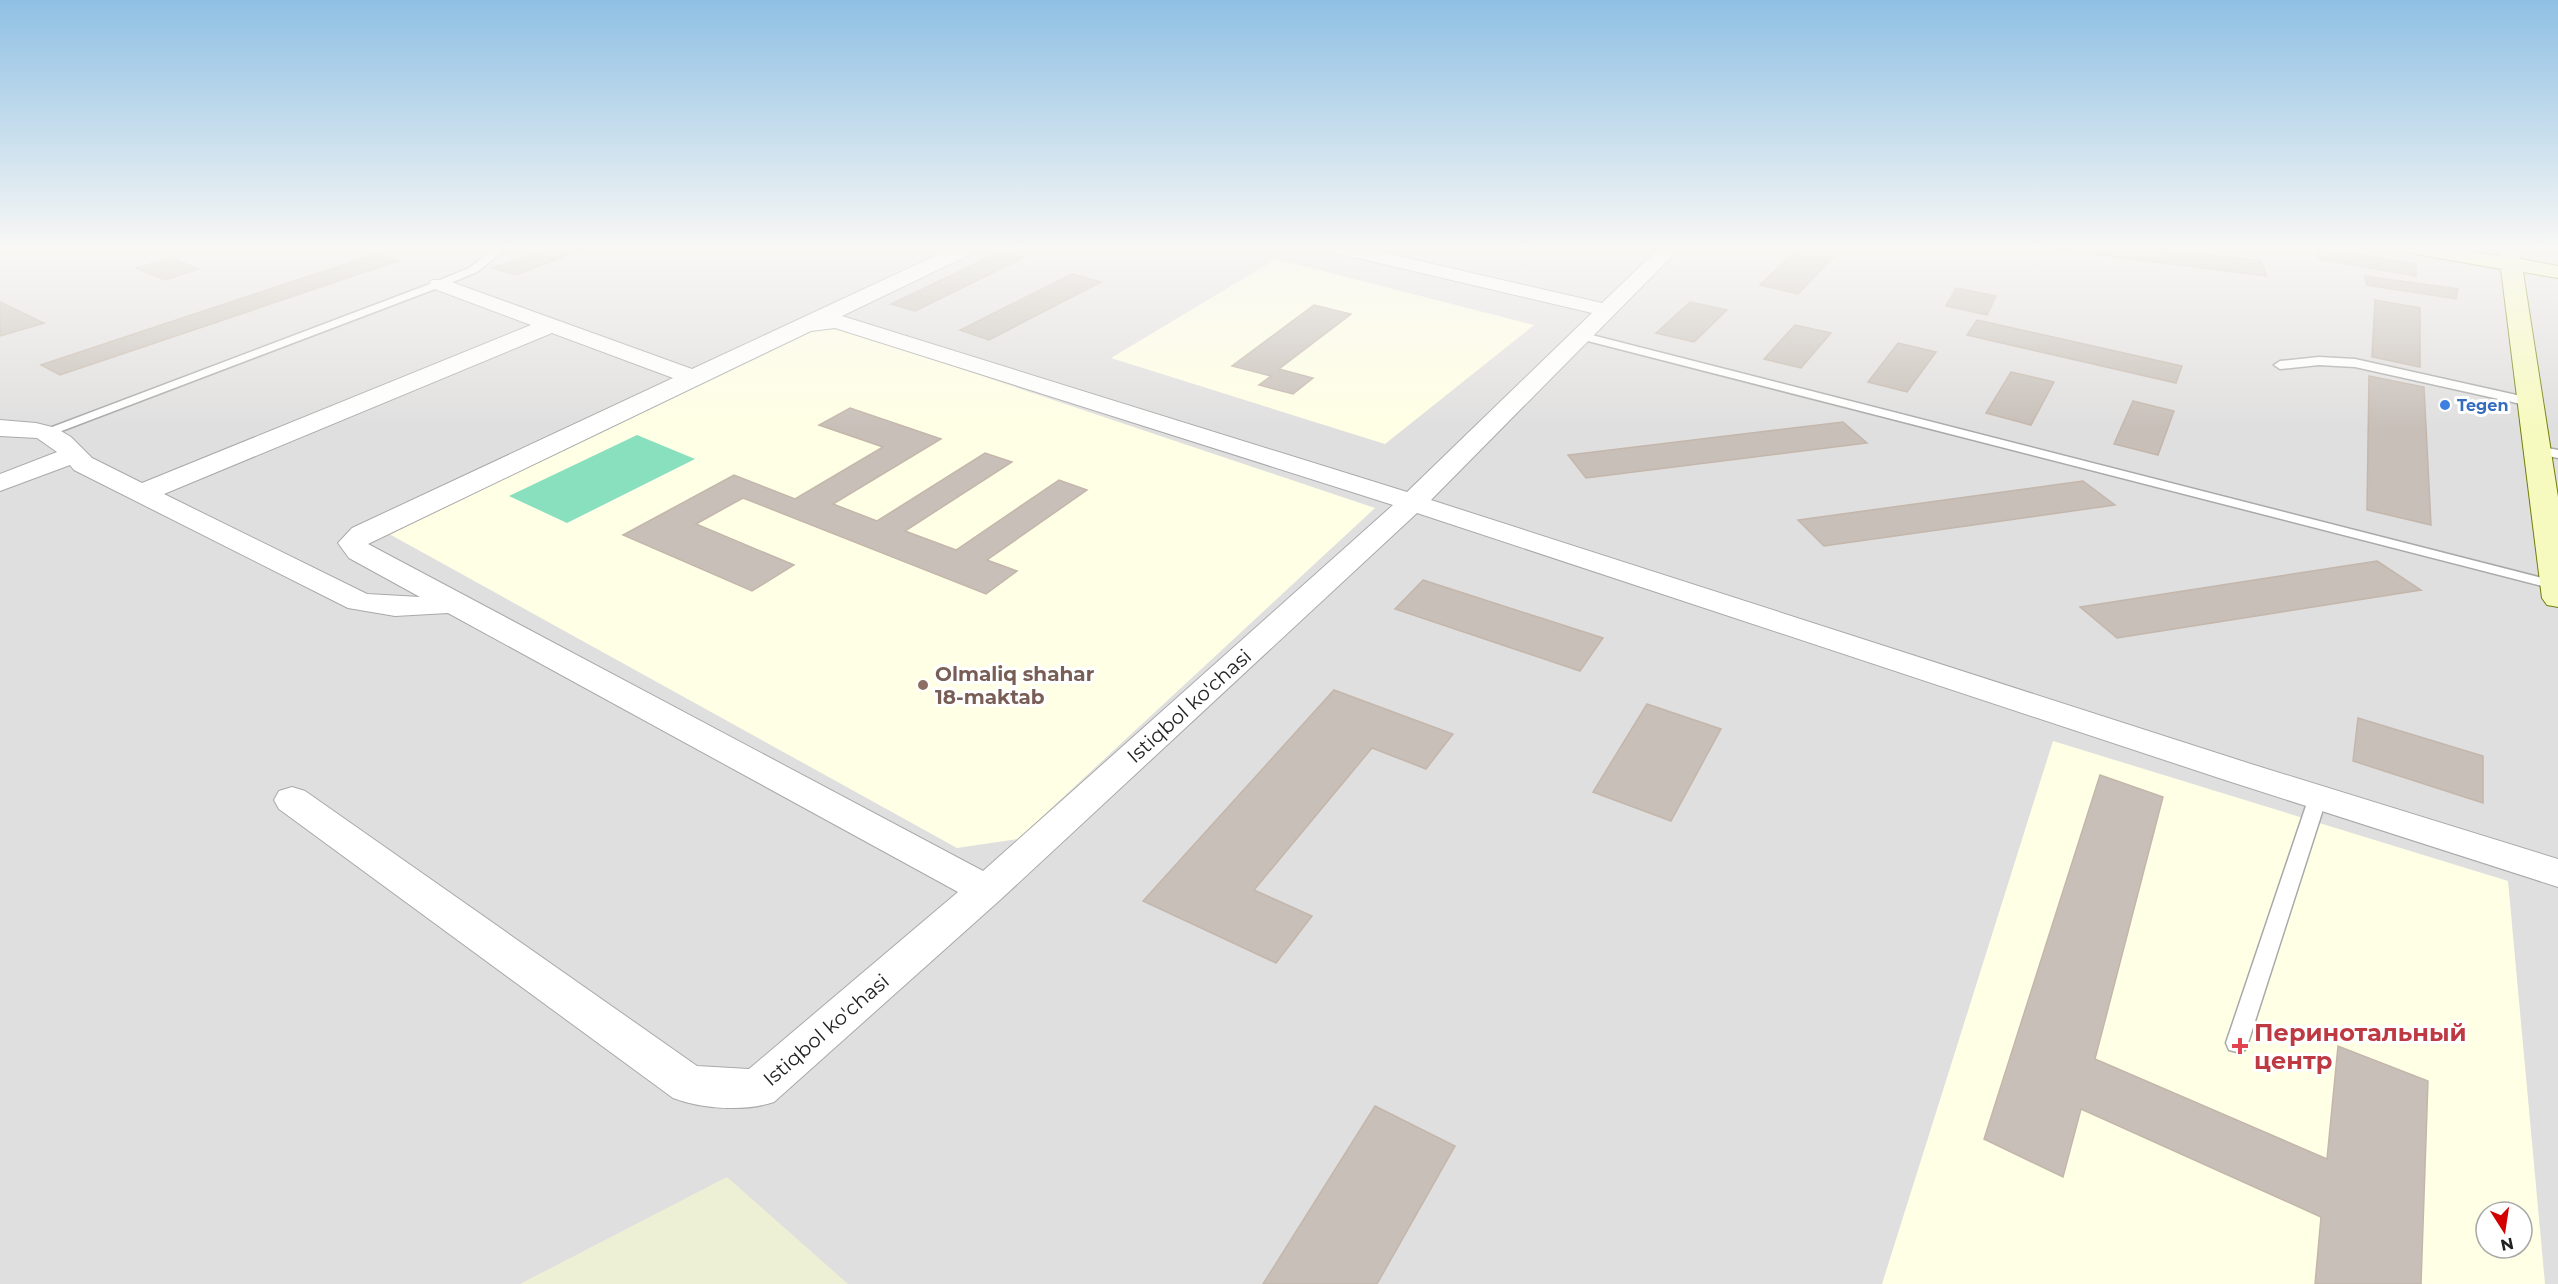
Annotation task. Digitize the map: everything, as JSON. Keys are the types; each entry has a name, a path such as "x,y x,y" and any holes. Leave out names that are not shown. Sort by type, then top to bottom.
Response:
{"main road":[{"path":"2517,308 2530,402 2547,452 2557,592"}],"street":[{"path":"505,308 692,377"},
{"path":"844,308 692,377 362,534 352,543 359,552 986,890"},
{"path":"1597,308 1606,310"},
{"name":"Istiqbol ko'chasi","path":"292,800 689,1085 758,1088 986,890 1412,503 1606,310"},
{"path":"811,324 836,321 1412,503 2558,873"},
{"path":"142,493 552,325"},
{"path":"0,428 10,431 46,432 75,454 83,464 359,602 387,608 412,609 453,603"},
{"path":"0,483 75,454"}],"lane":[{"path":"46,432 375,308"},
{"path":"1580,336 2557,592"},
{"path":"2280,365 2319,361 2355,363 2530,402"},
{"path":"2237,1043 2318,797"}],"shaded area":[{"path":"0,308 2558,308 2558,1284 0,1284"},
{"path":"1194,308 1467,308 1534,325 1385,444 1111,358"},
{"name":"Olmaliq shahar 18-maktab","path":"836,327 1375,508 1018,839 957,848 382,530 813,329"},
{"name":"Перинотальный центр","path":"2053,741 2508,881 2545,1284 1882,1284"},
{"path":"727,1177 848,1284 520,1284"}],"green space":[{"path":"637,435 695,459 567,523 509,496"}],"building":[{"path":"0,308 12,308 44,323 0,336"},
{"path":"213,308 259,308 60,375 41,365"},
{"path":"904,308 921,308 915,311"},
{"path":"1004,308 1051,308 989,340 960,330"},
{"path":"1310,308 1326,308 1351,314 1279,369 1313,378 1293,394 1259,385 1271,376 1232,366"},
{"path":"1684,308 1727,310 1694,342 1656,333"},
{"path":"1955,308 1990,308 1987,315"},
{"path":"2375,308 2420,308 2420,367 2372,357"},
{"path":"1977,320 2182,366 2176,383 1967,335"},
{"path":"1795,325 1831,333 1801,368 1764,359"},
{"path":"1898,343 1936,352 1907,392 1868,382"},
{"path":"2011,372 2054,382 2031,425 1986,413"},
{"path":"2369,376 2424,387 2431,525 2367,510"},
{"path":"2133,401 2174,411 2158,455 2114,444"},
{"path":"850,408 941,439 833,504 877,521 985,453 1012,462 905,531 956,550 1059,480 1087,490 987,560 1017,571 986,594 743,498 696,524 794,565 752,591 623,535 734,475 795,499 883,447 819,425"},
{"path":"1843,422 1867,443 1586,478 1568,455"},
{"path":"2083,481 2115,505 1824,546 1798,520"},
{"path":"2377,561 2421,590 2117,638 2080,607"},
{"path":"1423,580 1603,638 1580,671 1395,609"},
{"path":"1334,690 1453,734 1426,769 1372,748 1254,890 1312,916 1276,963 1143,901"},
{"path":"1647,704 1721,729 1671,821 1593,792"},
{"path":"2358,718 2483,756 2483,803 2353,761"},
{"path":"2100,775 2163,797 2095,1059 2327,1159 2338,1046 2428,1081 2421,1284 2315,1284 2321,1217 2081,1109 2063,1177 1984,1139"},
{"path":"1375,1106 1455,1146 1377,1284 1263,1284"}],"place":[{"name":"Tegen","path":"2445,405"},
{"name":"Olmaliq shahar 18-maktab","path":"923,685"},
{"name":"Перинотальный центр","path":"2240,1046"}]}
